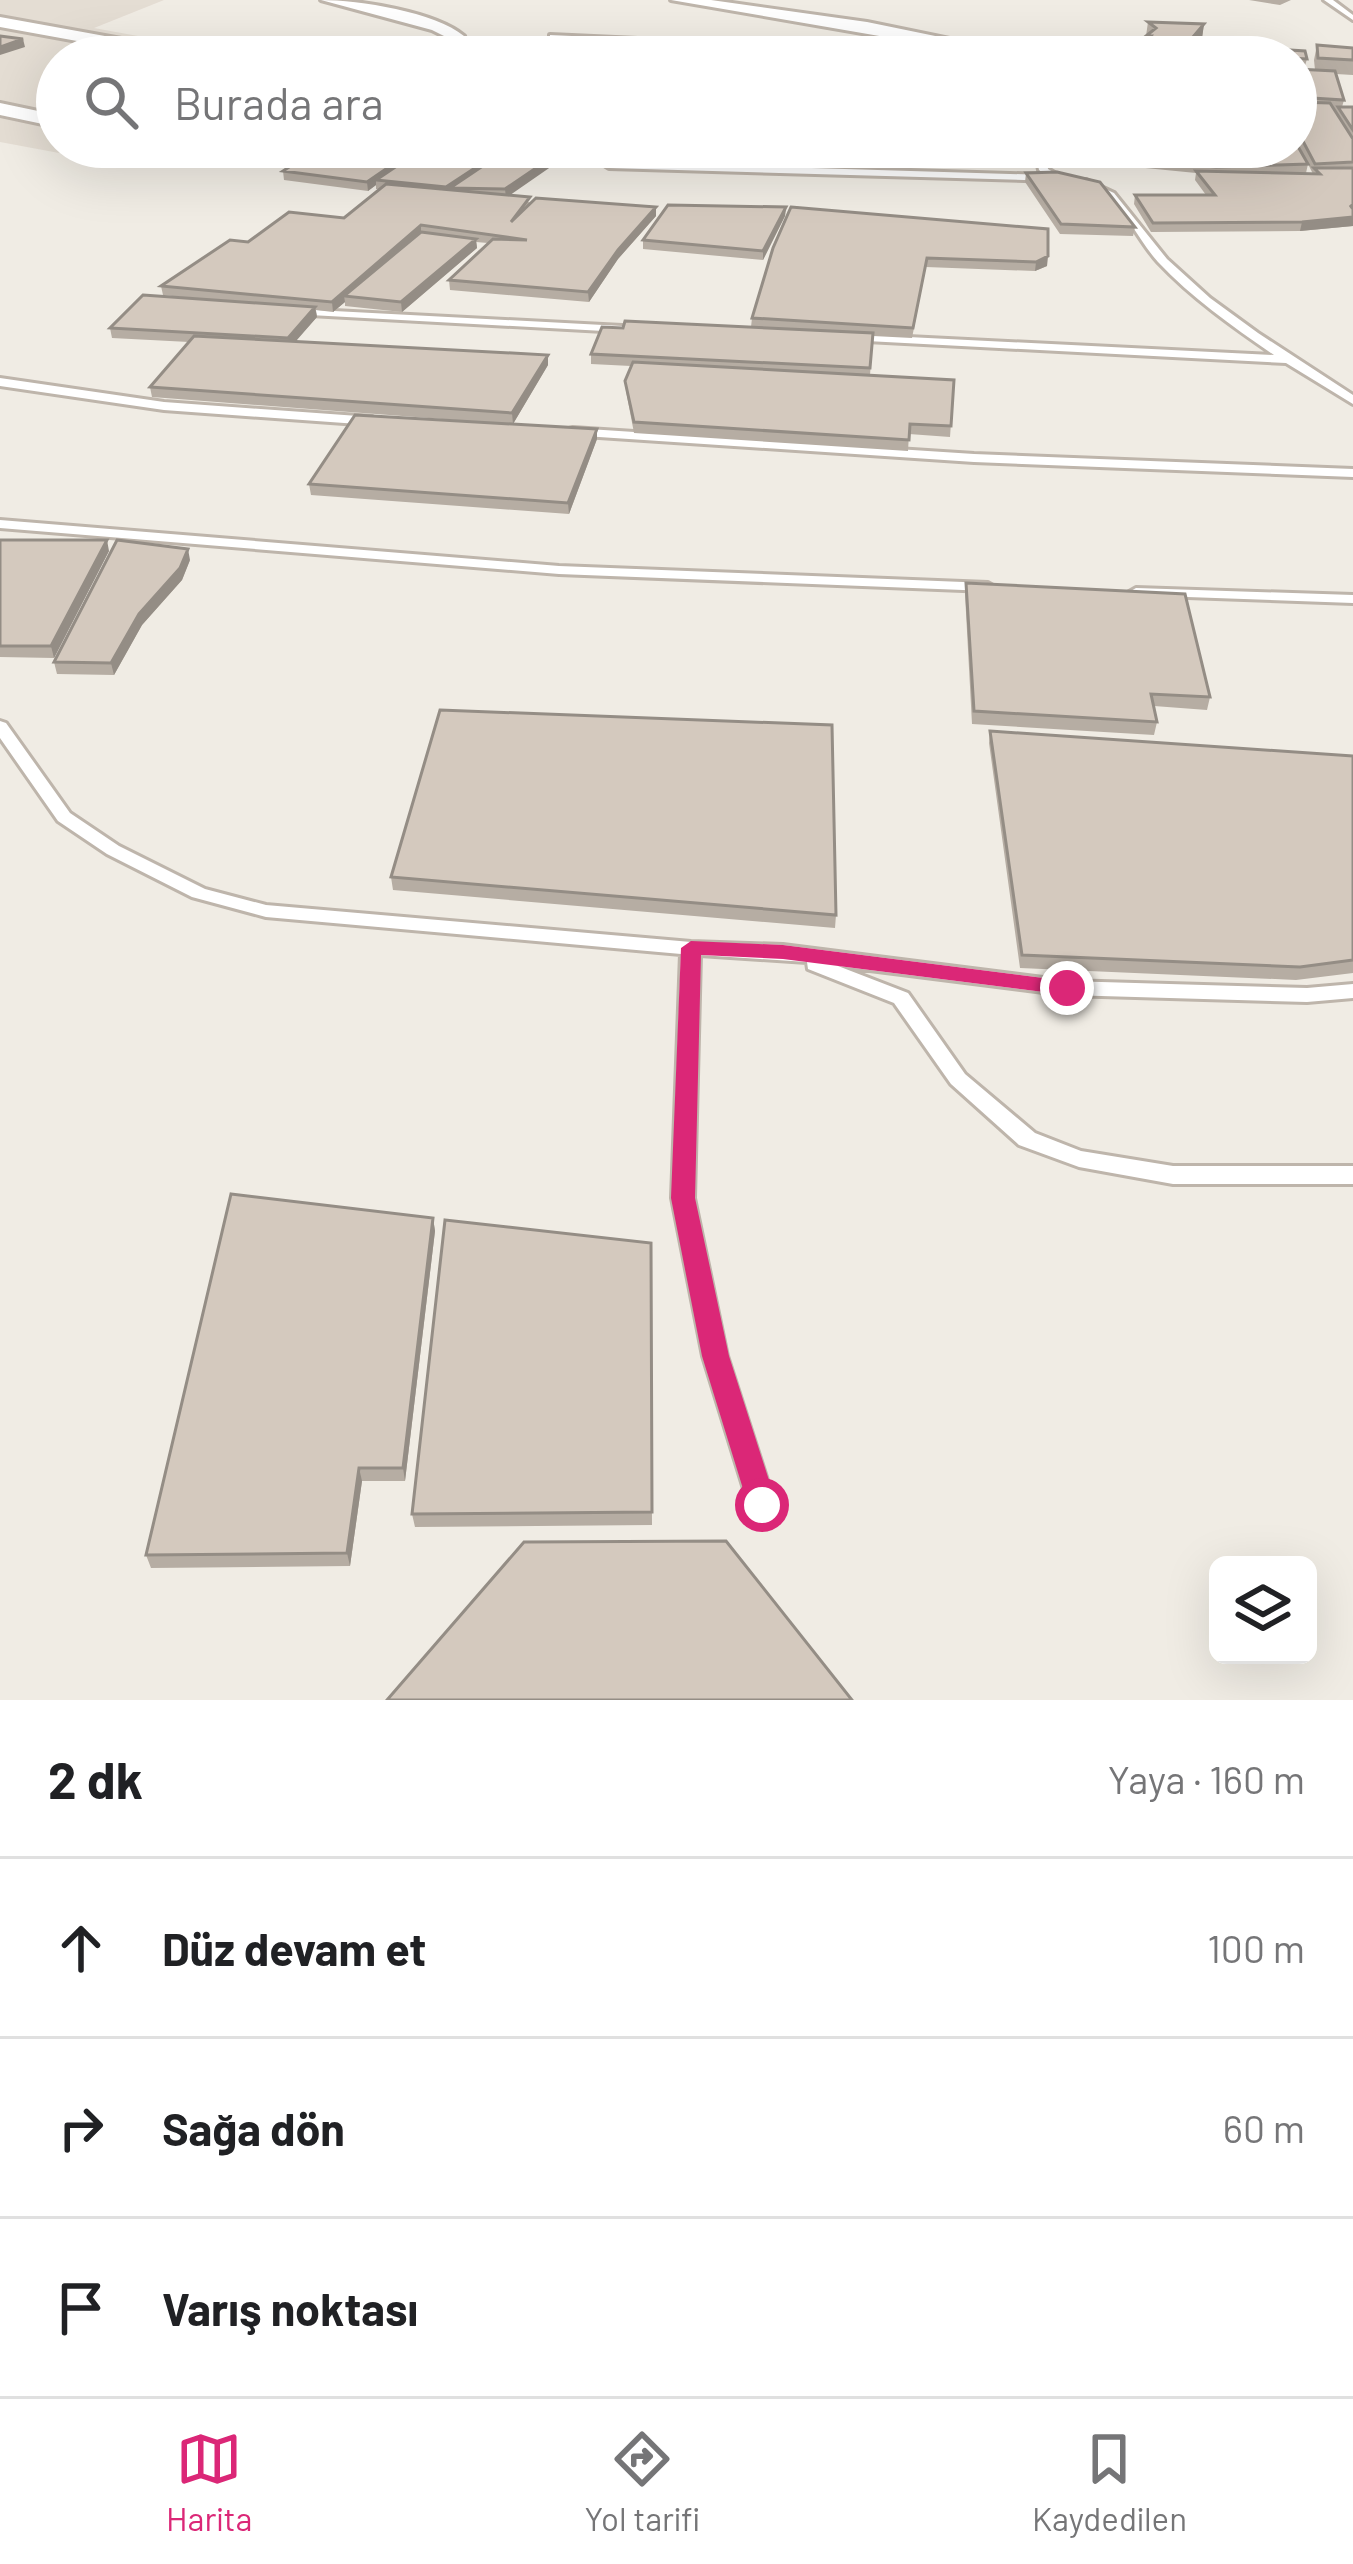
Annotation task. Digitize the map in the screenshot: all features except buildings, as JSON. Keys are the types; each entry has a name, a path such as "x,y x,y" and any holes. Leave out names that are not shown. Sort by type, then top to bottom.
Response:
{"street":[{"path":"329,0 438,26 456,36"},
{"path":"679,0 916,36"},
{"path":"0,22 77,36"},
{"path":"0,109 36,117"}],"lane":[{"path":"1328,0 1353,18"},
{"path":"713,168 1059,178"},
{"path":"1044,168 1059,178 1110,193 1160,258 1286,359 1353,400"},
{"path":"283,310 640,330"},
{"path":"831,337 1286,359"},
{"path":"0,382 164,406 381,421"},
{"path":"557,431 974,458 1353,473"},
{"path":"0,524 559,571 998,587"},
{"path":"1116,592 1353,599"},
{"path":"0,726 64,817 113,850 199,893 266,910 783,952 1067,988 1353,991"},
{"path":"691,948 683,1198 716,1356 762,1505"},
{"path":"783,952 901,998 958,1079 1027,1139 1079,1159 1173,1175 1353,1175"}],"shaded area":[{"path":"0,0 164,0 94,28 138,36 36,36 36,149 0,142"}],"route":[{"path":"762,1505 716,1356 683,1198 691,948 783,952 1067,988"}]}
